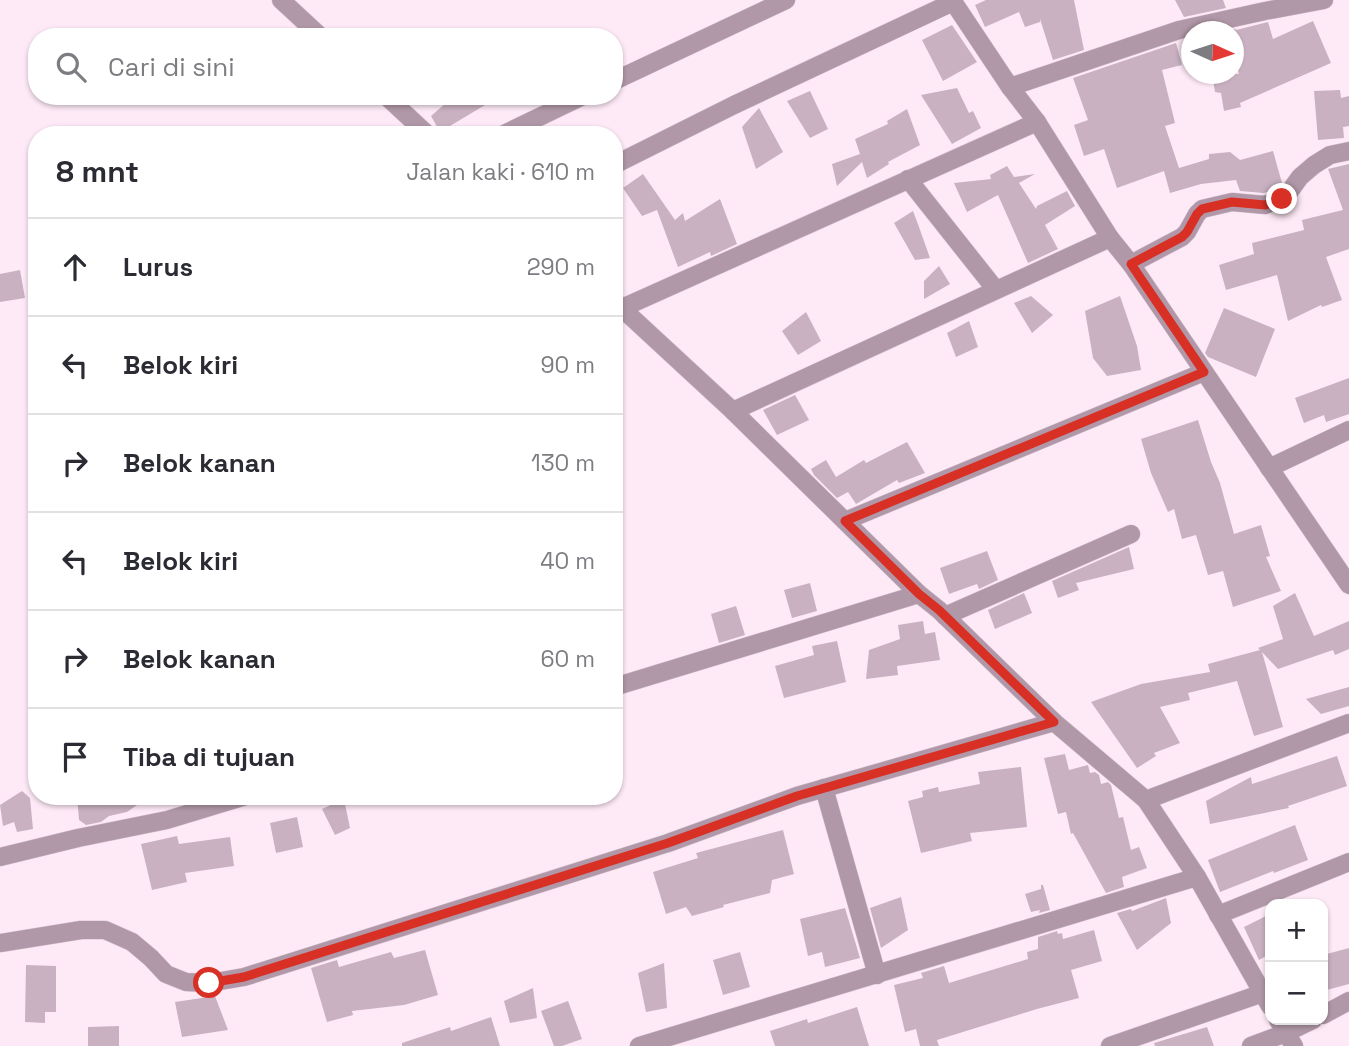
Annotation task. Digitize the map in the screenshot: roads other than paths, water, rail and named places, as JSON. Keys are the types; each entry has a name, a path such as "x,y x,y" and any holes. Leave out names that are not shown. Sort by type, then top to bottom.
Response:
{"street":[{"path":"281,0 311,28"},
{"path":"623,77 786,0"},
{"path":"1010,87 1179,30 1324,0"},
{"path":"623,160 953,1 1010,87 1037,122 1110,238 1131,264 1349,585"},
{"path":"396,105 418,126"},
{"path":"521,126 564,105"},
{"path":"623,302 1037,122"},
{"path":"1131,264 1182,237 1202,209 1232,202 1265,205 1282,199 1314,165 1330,155 1349,151"},
{"path":"908,179 996,290"},
{"path":"733,411 1110,238"},
{"path":"623,309 733,411 1054,722 1146,800 1197,877 1265,997"},
{"path":"845,521 1204,372"},
{"path":"1269,468 1349,430"},
{"path":"945,616 1131,534"},
{"path":"623,684 919,594"},
{"path":"0,943 91,929 105,930 132,942 166,974 186,982 209,983 244,977 668,843 797,796 1054,722"},
{"path":"1146,800 1349,723"},
{"path":"824,788 877,975"},
{"path":"0,857 167,820 216,805"},
{"path":"1218,915 1349,862"},
{"path":"639,1046 1197,877"},
{"path":"1110,1046 1265,1001"},
{"path":"1328,1012 1349,1001"},
{"path":"1251,1046 1303,1025"}]}
